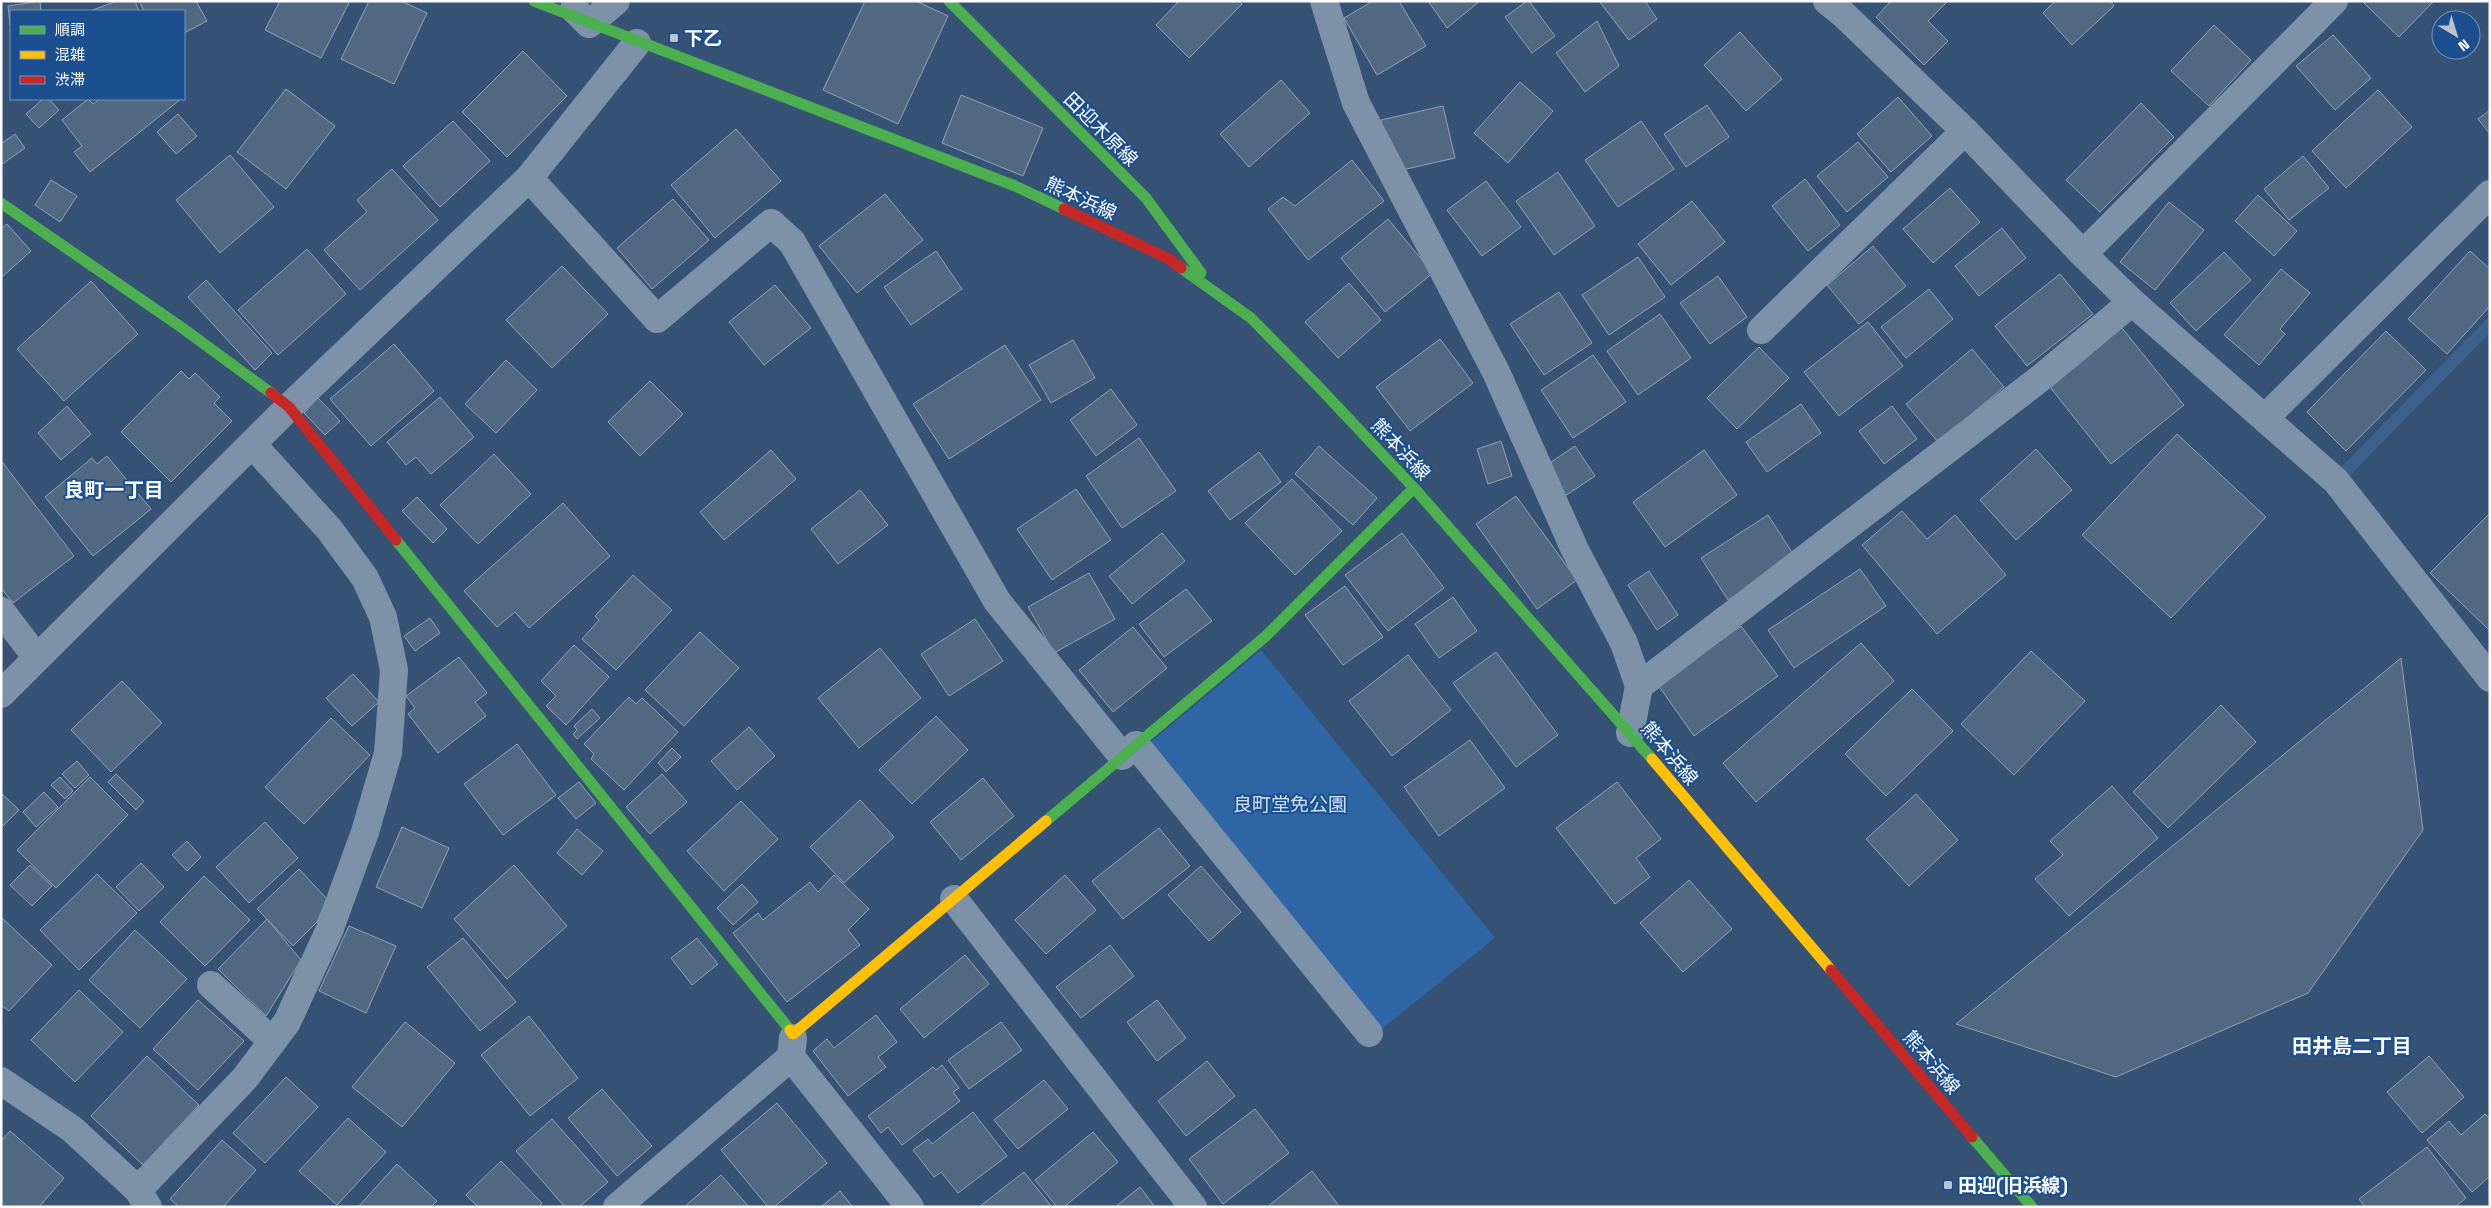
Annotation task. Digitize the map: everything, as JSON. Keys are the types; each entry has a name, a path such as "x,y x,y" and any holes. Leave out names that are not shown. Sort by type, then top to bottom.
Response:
{"main road":[{"name":"熊本浜線","path":"534,1 637,43 1015,186 1169,259 1251,318 1414,488 1630,733 2032,1207"},
{"name":"田迎木原線","path":"949,1 1146,198 1215,292"},
{"path":"1,203 181,327 290,407 792,1045 954,899 1266,636 1414,488"}],"street":[{"path":"566,1 589,24 616,1"},
{"path":"1324,1 1356,103 1496,372 1575,550 1624,643 1639,686 1630,733"},
{"path":"2083,254 2334,1"},
{"path":"1841,5 2132,302 2336,481 2490,678"},
{"path":"1,694 252,444 529,178 637,43"},
{"path":"1761,330 1965,131"},
{"path":"529,178 656,319 771,223 792,242 997,601 1129,751 1369,1034"},
{"path":"2265,418 2490,194"},
{"path":"1639,686 2042,377 2132,302"},
{"path":"1,1081 72,1129 143,1198 245,1078 287,1022 329,931 365,832 388,753 394,670 383,617 365,578 329,529 252,444"},
{"path":"1,610 37,658"},
{"path":"954,899 1193,1207"},
{"path":"210,985 272,1041"},
{"path":"617,1207 792,1045 910,1207"}],"green space":[{"name":"良町堂免公園","path":"1261,650 1495,938 1378,1032 1146,746"}],"building":[{"path":"40,1 41,10 10,10 10,25 8,6"},
{"path":"117,1 135,1 139,10 93,10"},
{"path":"139,1 196,1 207,21 185,32 185,10 144,10"},
{"path":"280,1 350,1 321,58 265,30"},
{"path":"369,1 401,1 427,13 394,84 341,59"},
{"path":"865,1 916,1 948,16 898,124 823,90"},
{"path":"1179,1 1239,1 1242,4 1189,58 1156,25"},
{"path":"1373,1 1399,1 1426,46 1377,75 1344,18"},
{"path":"1428,1 1480,1 1447,28"},
{"path":"1529,1 1555,36 1532,53 1505,17"},
{"path":"1599,1 1645,1 1657,19 1629,40"},
{"path":"1891,1 1948,1 1928,21 1948,41 1924,65 1876,17"},
{"path":"2055,1 2110,1 2114,6 2072,45 2043,13"},
{"path":"2366,1 2434,1 2399,37 2364,3"},
{"path":"1597,21 1619,66 1585,92 1556,53"},
{"path":"2214,25 2251,60 2209,106 2171,71"},
{"path":"1740,32 1782,79 1746,111 1704,65"},
{"path":"2333,35 2371,78 2335,110 2296,66"},
{"path":"523,51 567,96 507,157 462,112"},
{"path":"1281,80 1310,113 1249,167 1220,134"},
{"path":"1520,82 1553,111 1508,163 1474,133"},
{"path":"286,89 335,126 286,189 237,152"},
{"path":"2378,90 2412,127 2346,188 2312,151"},
{"path":"961,95 1043,128 1023,176 942,143"},
{"path":"1898,97 1932,136 1891,172 1857,134"},
{"path":"42,100 50,100 59,110 39,128 26,114"},
{"path":"87,100 93,104 99,100 180,100 90,172 74,152 82,146 62,120"},
{"path":"2141,103 2174,137 2100,212 2066,180"},
{"path":"1707,105 1729,137 1686,167 1664,134"},
{"path":"1443,106 1455,158 1393,172 1381,120"},
{"path":"2490,110 2490,134 2478,119"},
{"path":"178,114 197,136 176,154 157,132"},
{"path":"453,121 490,161 440,207 403,166"},
{"path":"1641,121 1674,169 1618,207 1585,160"},
{"path":"736,129 781,181 715,238 671,185"},
{"path":"15,134 25,148 1,165 1,144"},
{"path":"1858,142 1888,177 1847,212 1817,176"},
{"path":"230,155 274,207 220,253 176,200"},
{"path":"2303,156 2329,188 2289,220 2264,189"},
{"path":"1352,160 1384,201 1308,260 1268,209 1283,197 1295,206"},
{"path":"392,169 438,220 360,290 324,250 367,212 357,200"},
{"path":"1558,172 1595,226 1554,255 1516,201"},
{"path":"1805,179 1840,225 1808,251 1772,206"},
{"path":"51,180 77,196 60,222 35,205"},
{"path":"1486,181 1521,227 1482,256 1447,210"},
{"path":"1950,188 1980,222 1933,263 1903,229"},
{"path":"885,194 923,240 857,293 819,246"},
{"path":"2258,195 2297,231 2274,256 2235,221"},
{"path":"673,199 709,240 652,289 617,248"},
{"path":"1692,201 1725,242 1671,285 1638,244"},
{"path":"2169,202 2204,230 2155,290 2120,262"},
{"path":"1388,219 1433,273 1385,312 1341,258"},
{"path":"7,224 31,251 1,278 1,229"},
{"path":"2002,228 2026,258 1979,296 1955,266"},
{"path":"1873,246 1906,286 1859,324 1827,285"},
{"path":"307,249 346,294 278,355 238,310"},
{"path":"936,251 962,289 911,325 884,287"},
{"path":"2470,251 2490,269 2490,306 2447,354 2408,319"},
{"path":"2224,252 2251,280 2196,331 2170,303"},
{"path":"1638,257 1665,297 1609,335 1582,295"},
{"path":"562,266 608,314 552,368 506,320"},
{"path":"2281,269 2310,293 2280,329 2285,334 2259,365 2224,335"},
{"path":"2060,274 2093,314 2027,366 1995,326"},
{"path":"1718,276 1747,317 1710,344 1680,303"},
{"path":"206,280 272,353 255,370 188,297"},
{"path":"91,281 138,334 64,401 17,349"},
{"path":"1349,283 1381,320 1338,358 1305,322"},
{"path":"775,285 811,328 764,365 729,322"},
{"path":"1929,289 1953,319 1906,358 1881,327"},
{"path":"1559,292 1592,343 1544,375 1510,324"},
{"path":"1660,314 1691,358 1638,395 1607,351"},
{"path":"1868,322 1903,366 1839,416 1804,372"},
{"path":"2118,323 2184,405 2111,464 2042,377"},
{"path":"2386,331 2426,370 2346,451 2307,412"},
{"path":"1440,339 1473,383 1410,431 1376,387"},
{"path":"1073,340 1095,378 1051,403 1029,365"},
{"path":"394,344 434,391 371,446 330,399"},
{"path":"1005,345 1041,400 949,459 913,404"},
{"path":"1759,347 1789,378 1737,429 1707,398"},
{"path":"1972,349 2004,387 1938,442 1906,404"},
{"path":"1593,355 1626,402 1573,438 1541,390"},
{"path":"506,360 537,390 496,433 465,404"},
{"path":"181,371 189,379 195,373 220,397 214,403 232,421 171,482 121,432"},
{"path":"650,381 683,414 640,456 608,422"},
{"path":"1111,389 1137,425 1096,456 1070,420"},
{"path":"440,397 474,437 431,474 416,457 406,465 387,442"},
{"path":"318,398 340,421 325,435 304,413"},
{"path":"1801,404 1821,433 1767,472 1746,442"},
{"path":"67,406 91,434 61,460 38,433"},
{"path":"1892,406 1917,439 1884,464 1859,431"},
{"path":"2177,434 2266,517 2171,618 2082,535"},
{"path":"1139,438 1176,491 1122,528 1086,476"},
{"path":"1501,441 1512,476 1488,484 1477,449"},
{"path":"1319,446 1377,498 1353,525 1295,474"},
{"path":"1575,446 1595,476 1565,496 1545,466"},
{"path":"2036,449 2072,490 2016,540 1980,500"},
{"path":"771,450 796,479 724,540 700,512"},
{"path":"1704,450 1737,495 1665,547 1633,502"},
{"path":"1259,452 1281,482 1230,520 1208,491"},
{"path":"494,454 531,494 478,544 440,505"},
{"path":"107,456 151,509 93,556 45,497 92,458 97,464"},
{"path":"3,463 74,556 13,603 1,588 1,465"},
{"path":"1292,479 1342,531 1295,575 1245,523"},
{"path":"1076,489 1111,540 1052,580 1017,529"},
{"path":"860,490 888,525 838,564 811,529"},
{"path":"1516,496 1577,580 1537,609 1476,524"},
{"path":"417,497 447,529 433,543 402,511"},
{"path":"563,503 610,556 529,628 515,612 497,627 464,591"},
{"path":"1902,511 1927,539 1955,515 2006,575 1937,634 1862,545"},
{"path":"2490,513 2490,628 2488,629 2430,573"},
{"path":"1768,515 1795,557 1728,600 1701,558"},
{"path":"1162,533 1185,561 1132,604 1109,576"},
{"path":"1402,533 1444,588 1388,631 1345,575"},
{"path":"1860,569 1886,606 1794,668 1768,630"},
{"path":"1649,571 1678,615 1657,630 1628,585"},
{"path":"1089,573 1115,619 1054,653 1028,607"},
{"path":"633,575 672,610 616,670 582,639 599,620 595,616"},
{"path":"1345,586 1383,637 1343,665 1305,615"},
{"path":"1186,589 1212,621 1164,657 1139,624"},
{"path":"1453,597 1477,631 1439,658 1415,624"},
{"path":"430,618 440,633 415,651 404,636"},
{"path":"975,619 1003,661 949,696 921,654"},
{"path":"1741,626 1778,676 1694,736 1658,685"},
{"path":"1133,627 1167,668 1113,712 1079,670"},
{"path":"700,632 739,668 684,726 645,690"},
{"path":"1861,643 1894,681 1756,802 1723,763"},
{"path":"574,645 609,677 566,725 546,706 556,696 541,681"},
{"path":"880,648 921,698 859,748 818,698"},
{"path":"2031,651 2085,701 2014,775 1961,724"},
{"path":"1496,652 1558,735 1516,767 1453,683"},
{"path":"1408,655 1451,710 1392,756 1349,701"},
{"path":"459,657 487,693 475,702 486,716 438,753 408,714 415,708 406,696"},
{"path":"2401,658 2423,830 2308,993 2116,1077 1956,1024"},
{"path":"353,674 379,702 352,726 326,698"},
{"path":"122,681 162,723 111,772 71,730"},
{"path":"1912,689 1953,731 1886,796 1845,754"},
{"path":"629,697 636,704 642,698 678,732 624,790 591,759 594,754 584,744"},
{"path":"2221,705 2256,742 2168,828 2133,792"},
{"path":"592,709 600,718 577,739 573,734 577,730 574,726"},
{"path":"936,716 968,750 912,804 879,770"},
{"path":"331,718 370,755 304,824 265,787"},
{"path":"749,727 775,756 737,790 711,761"},
{"path":"1470,740 1505,788 1439,836 1404,787"},
{"path":"517,744 556,795 503,835 464,784"},
{"path":"672,748 681,757 666,772 658,763"},
{"path":"77,761 89,775 75,788 62,774"},
{"path":"116,774 144,801 136,810 108,782"},
{"path":"662,774 687,802 650,834 626,807"},
{"path":"60,777 73,791 65,799 51,785"},
{"path":"90,777 128,815 56,888 17,850"},
{"path":"983,778 1014,816 961,860 930,822"},
{"path":"579,782 596,803 576,819 558,798"},
{"path":"1617,782 1661,839 1636,858 1650,877 1615,904 1556,828"},
{"path":"2112,786 2158,838 2069,916 2035,879 2063,855 2050,841"},
{"path":"44,792 58,807 36,827 23,812"},
{"path":"1,793 19,810 1,828"},
{"path":"1916,794 1958,840 1909,886 1866,839"},
{"path":"860,800 894,837 844,883 810,847"},
{"path":"741,801 778,839 724,891 687,851"},
{"path":"265,822 298,858 249,903 216,867"},
{"path":"402,827 449,848 422,908 376,887"},
{"path":"1159,828 1190,866 1123,919 1092,881"},
{"path":"577,829 603,851 582,875 557,853"},
{"path":"187,841 201,857 187,871 172,855"},
{"path":"141,863 164,887 139,911 116,887"},
{"path":"30,865 52,886 32,906 10,885"},
{"path":"514,865 567,926 507,979 454,919"},
{"path":"1201,866 1241,912 1209,941 1168,895"},
{"path":"299,869 327,899 317,922 293,946 257,909"},
{"path":"97,874 137,913 79,970 40,930"},
{"path":"834,875 869,909 848,930 860,945 787,1002 733,933 758,913 763,920 810,882 818,892"},
{"path":"1065,875 1096,910 1046,954 1015,920"},
{"path":"204,876 250,920 205,966 160,922"},
{"path":"1689,880 1732,929 1683,972 1640,923"},
{"path":"742,884 758,902 733,925 717,908"},
{"path":"1,917 52,965 9,1011 1,1005"},
{"path":"267,919 301,960 266,1016 218,969"},
{"path":"349,926 396,946 366,1013 319,991"},
{"path":"135,930 187,979 140,1028 89,980"},
{"path":"463,938 516,1002 480,1031 427,967"},
{"path":"697,938 718,964 692,985 671,958"},
{"path":"1110,945 1134,976 1081,1018 1056,987"},
{"path":"965,955 989,984 924,1038 900,1009"},
{"path":"79,990 123,1032 75,1082 31,1040"},
{"path":"198,1000 244,1041 198,1090 153,1049"},
{"path":"1157,1000 1186,1038 1157,1061 1127,1022"},
{"path":"876,1015 897,1042 878,1057 886,1067 848,1096 813,1051 827,1039 834,1048"},
{"path":"529,1016 578,1078 530,1116 481,1055"},
{"path":"405,1022 455,1063 402,1127 352,1087"},
{"path":"1001,1022 1022,1050 969,1089 948,1060"},
{"path":"147,1056 199,1105 143,1165 91,1116"},
{"path":"2429,1056 2464,1097 2422,1133 2387,1092"},
{"path":"1207,1061 1235,1096 1186,1136 1158,1101"},
{"path":"942,1065 959,1088 953,1092 960,1101 902,1145 888,1127 881,1133 868,1116 933,1067 936,1070"},
{"path":"286,1077 318,1107 265,1163 233,1133"},
{"path":"1044,1080 1068,1109 1018,1149 994,1120"},
{"path":"602,1089 652,1146 617,1176 568,1118"},
{"path":"777,1103 827,1163 774,1207 768,1207 721,1150"},
{"path":"1255,1109 1289,1153 1223,1204 1189,1159"},
{"path":"973,1112 1007,1156 958,1193 941,1172 934,1177 913,1150 928,1139 932,1144"},
{"path":"2485,1114 2490,1119 2490,1176 2472,1192 2427,1140 2449,1121 2461,1135"},
{"path":"348,1118 386,1152 337,1205 299,1171"},
{"path":"552,1119 608,1182 579,1207 565,1207 516,1151"},
{"path":"10,1131 64,1178 39,1207 1,1207 1,1141"},
{"path":"1093,1132 1118,1162 1064,1207 1057,1207 1035,1180"},
{"path":"222,1140 256,1170 223,1207 179,1207 170,1199"},
{"path":"2427,1147 2466,1198 2455,1207 2365,1207 2359,1199"},
{"path":"501,1161 542,1203 539,1207 478,1207 466,1195"},
{"path":"397,1164 437,1201 431,1207 358,1207"},
{"path":"1312,1171 1340,1207 1267,1207"},
{"path":"1024,1172 1052,1207 979,1207"},
{"path":"721,1175 749,1207 684,1207"},
{"path":"1140,1187 1155,1207 1115,1207"},
{"path":"840,1191 853,1207 821,1207"}],"waterway":[{"path":"2336,481 2490,324"}],"traffic: fast":[{"path":"534,1 1015,186 1064,209"},
{"path":"949,1 1146,198 1201,273"},
{"path":"1,203 181,327 271,393"},
{"path":"1181,268 1251,318 1316,384 1414,488 1652,759"},
{"path":"1046,821 1266,636 1414,488"},
{"path":"396,540 790,1030"},
{"path":"1972,1137 2032,1207"}],"traffic: slow":[{"path":"1652,759 1831,970"},
{"path":"790,1030 793,1034 1046,821"}],"traffic: jam":[{"path":"1064,209 1169,259 1181,268"},
{"path":"271,393 289,407 396,540"},
{"path":"1831,970 1972,1137"}],"place":[{"name":"下乙","path":"674,38"},
{"name":"田迎(旧浜線)","path":"1948,1185"}],"district":[{"name":"良町一丁目","path":"114,490"},
{"name":"田井島二丁目","path":"2352,1046"}]}
